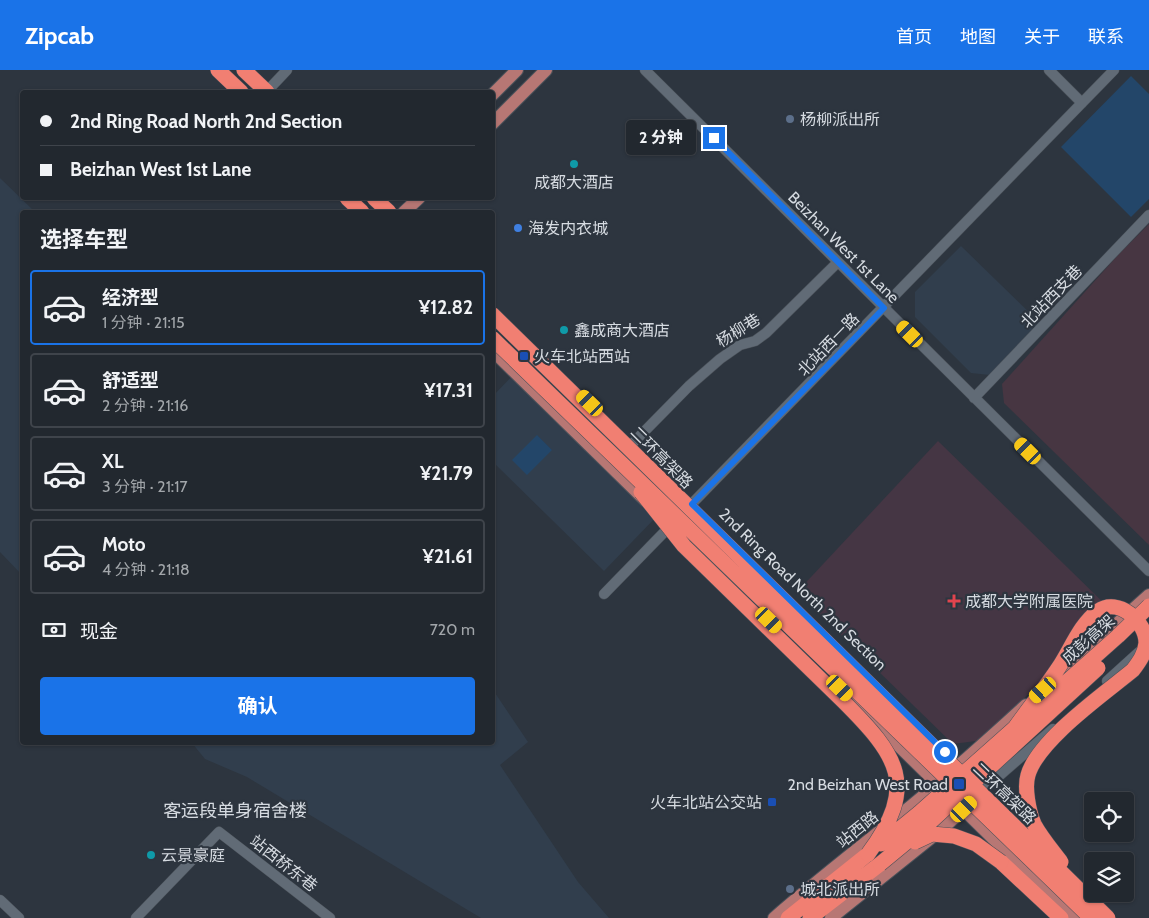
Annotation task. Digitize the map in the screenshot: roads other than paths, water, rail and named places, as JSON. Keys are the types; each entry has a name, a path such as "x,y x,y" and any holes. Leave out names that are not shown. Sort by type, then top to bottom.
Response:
{"highway":[{"path":"218,70 239,90"},
{"path":"244,70 270,90"},
{"path":"349,200 360,210"},
{"name":"二环高架路","path":"495,317 1100,916"},
{"name":"二环高架路","path":"495,341 1100,916"},
{"path":"602,443 684,546 867,725 885,748 896,772 897,793 892,817 883,834 874,859 810,918"},
{"name":"成彭高架","path":"874,859 919,813 1118,636 1149,606"},
{"path":"1014,729 1058,669 1088,620 1100,610 1114,607 1131,614 1142,628 1146,642 1142,657 1133,670 1051,739 1036,757 1027,776 1027,800 1034,824 1100,916"},
{"name":"成彭高架","path":"874,859 926,826 1149,619"},
{"path":"788,918 874,859 932,834 954,836 976,844 1001,862 1061,918"}],"main road":[{"path":"209,70 230,90"},
{"path":"252,70 270,90"},
{"path":"495,92 517,70"},
{"path":"495,121 546,70"},
{"path":"340,200 352,210"},
{"path":"406,210 417,200"},
{"name":"2nd Ring Road North 2nd Section","path":"495,310 1116,918"},
{"path":"495,353 671,526 938,783 1074,918"},
{"name":"站西路","path":"774,918 959,765 1149,595"},
{"path":"831,918 964,809 984,789"}],"street":[{"path":"272,90 287,70"},
{"name":"Beizhan West 1st Lane","path":"645,70 1149,572"},
{"path":"1049,70 1082,103"},
{"name":"北站西一路","path":"604,594 1114,70"},
{"name":"北站西支巷","path":"974,398 1149,215"},
{"name":"杨柳巷","path":"632,444 689,386 720,359 740,345 755,341 766,333 838,262"},
{"path":"984,789 1127,665 1149,643"},
{"name":"站西桥东巷","path":"136,918 219,832 330,918"},
{"path":"0,900 14,916"}],"place":[{"name":"杨柳派出所","path":"790,119"},
{"name":"成都大酒店","path":"574,164"},
{"name":"海发内衣城","path":"518,228"},
{"name":"鑫成商大酒店","path":"564,330"},
{"name":"火车北站西站","path":"524,356"},
{"name":"成都大学附属医院","path":"954,601"},
{"name":"2nd Beizhan West Road","path":"959,784"},
{"name":"火车北站公交站","path":"772,802"},
{"name":"云景豪庭","path":"151,855"},
{"name":"城北派出所","path":"790,889"}],"district":[{"name":"客运段单身宿舍楼","path":"235,811"}]}
